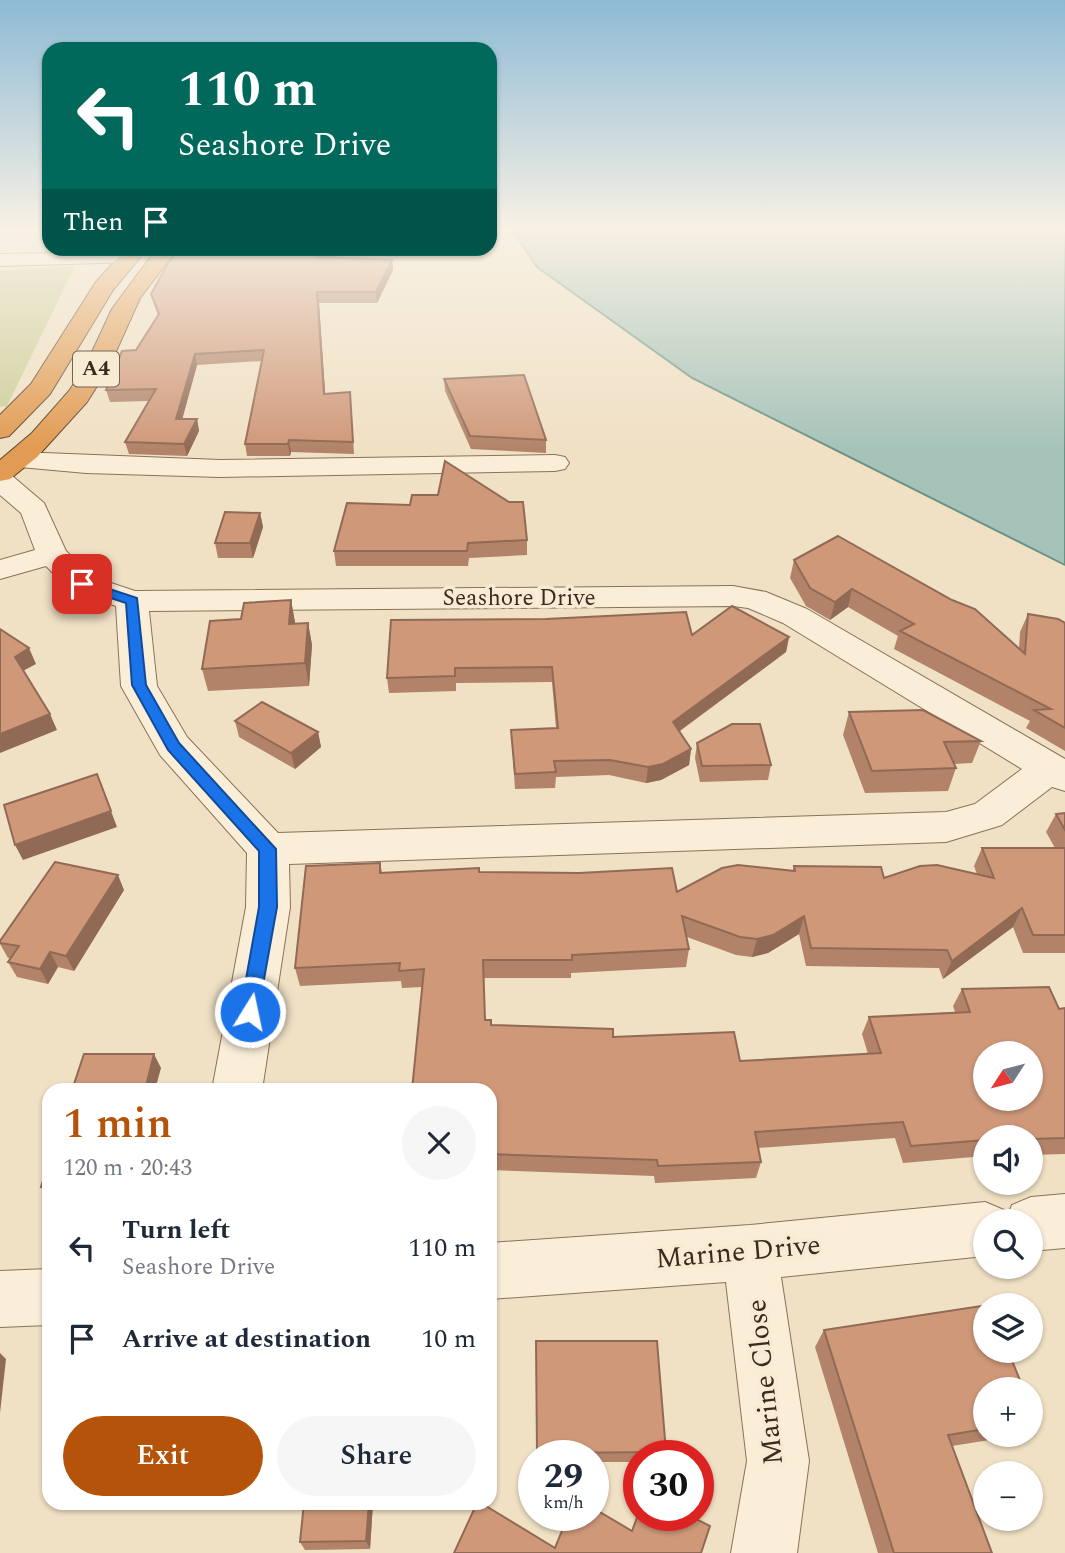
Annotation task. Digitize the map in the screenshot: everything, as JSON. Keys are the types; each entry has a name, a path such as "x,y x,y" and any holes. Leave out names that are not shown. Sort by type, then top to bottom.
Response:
{"highway":[{"name":"A4","path":"0,430 41,389 94,303"},
{"name":"A4","path":"6,471 82,391 99,364 110,333 125,303"}],"street":[{"path":"6,471 92,466 269,467 555,463"},
{"name":"Seashore Drive","path":"6,471 34,509 52,555 82,584 132,601 733,596 755,599 795,616 1057,772 988,815 946,827 268,849"},
{"path":"0,570 52,555"},
{"path":"132,601 139,685 173,746 268,849 268,907 238,1083"},
{"path":"1043,1223 1065,1221"},
{"name":"Marine Drive","path":"497,1271 750,1253 973,1230"},
{"name":"Marine Close","path":"750,1253 778,1461 764,1553"},
{"path":"0,1298 42,1297"}],"green space":[{"path":"0,303 57,303 7,406 0,407"}],"water":[{"path":"588,303 1065,303 1065,565 692,378"}],"building":[{"path":"155,303 318,303 324,394 350,392 353,442 289,440 288,444 245,444 264,350 195,354 176,419 197,419 184,444 125,442 156,389 106,390 122,351 136,350 159,314"},
{"path":"524,375 546,440 470,436 444,379"},
{"path":"445,461 509,502 523,502 527,540 468,543 467,551 334,551 347,503 410,505 412,495 438,495"},
{"path":"225,512 260,513 250,543 215,543"},
{"path":"838,536 952,600 975,609 1025,654 1028,614 1058,619 1065,623 1065,728 1034,710 1051,709 900,631 914,624 852,589 835,602 810,588 794,560"},
{"path":"291,600 289,624 308,623 305,663 202,669 210,621 241,619 244,603"},
{"path":"732,606 789,637 673,722 691,749 663,764 648,767 610,760 554,761 556,772 515,774 511,730 558,728 552,667 455,668 455,676 387,678 391,620 546,619 686,612 692,635"},
{"path":"0,629 29,648 15,657 50,714 0,734"},
{"path":"262,702 318,732 291,753 235,721"},
{"path":"923,710 981,741 944,742 956,768 872,771 849,712"},
{"path":"732,724 760,724 771,765 702,766 697,743"},
{"path":"97,774 111,811 15,845 4,805"},
{"path":"1065,813 1065,830 1056,814"},
{"path":"982,848 1065,848 1065,935 1033,935 1022,908 952,961 947,950 811,948 804,916 773,935 757,939 740,937 682,916 689,949 572,955 572,960 483,960 485,1020 491,1020 491,1025 613,1029 613,1037 734,1032 740,1061 881,1053 869,1017 970,1012 962,989 1049,987 1059,1009 1065,1008 1065,1138 1043,1139 1043,1125 973,1125 973,1141 911,1146 903,1122 755,1132 761,1162 658,1166 657,1160 497,1154 497,1083 413,1083 424,969 399,971 400,963 295,968 306,866 380,863 380,873 479,868 479,872 579,873 672,868 677,892 722,868 738,865 795,871 794,866 881,867 884,878 920,866 937,865 994,878"},
{"path":"55,862 118,875 66,956 50,952 40,969 8,962 19,946 0,941"},
{"path":"84,1054 154,1054 147,1083 74,1083"},
{"path":"973,1307 973,1363 1013,1363 1019,1377 973,1377 973,1431 948,1435 973,1502 973,1531 984,1531 992,1553 894,1553 824,1330"},
{"path":"536,1341 657,1341 665,1440 623,1440 623,1452 609,1452 609,1440 537,1440"},
{"path":"303,1510 368,1510 366,1541 300,1542"},
{"path":"474,1510 493,1510 518,1526 518,1531 527,1531 555,1548 562,1531 609,1531 609,1517 623,1526 623,1531 708,1531 701,1553 454,1553"}],"route":[{"path":"82,584 132,601 139,685 173,746 268,849 268,907 250,1012"}]}
